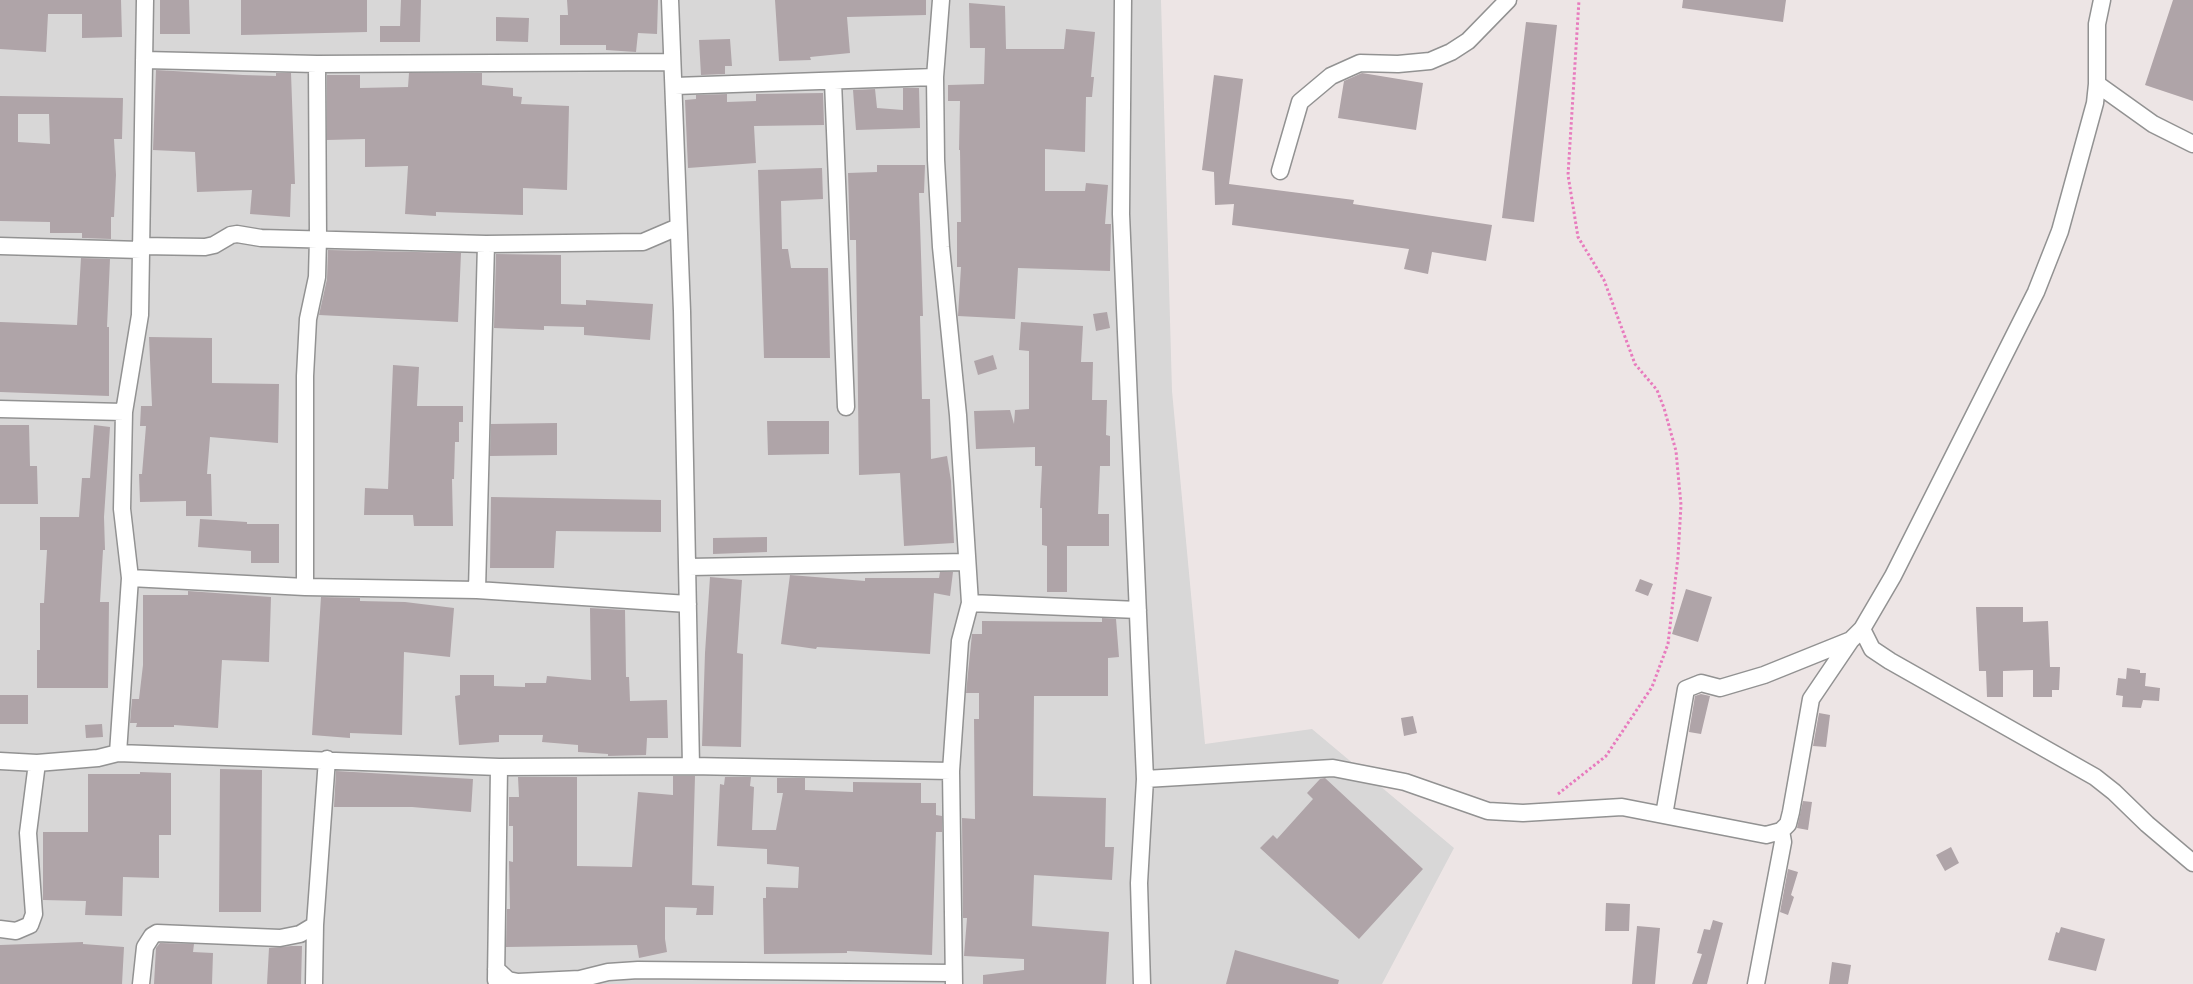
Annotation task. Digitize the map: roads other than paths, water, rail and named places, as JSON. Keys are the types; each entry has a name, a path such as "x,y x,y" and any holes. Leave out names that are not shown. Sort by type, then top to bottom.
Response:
{"street":[{"path":"118,753 130,578 122,509 124,412 140,315 145,0"},
{"path":"670,0 672,62 675,86 688,567 691,766"},
{"path":"499,767 496,976 518,982 580,979 608,972 638,970 953,978 951,771 960,641 970,603 958,415 940,237 936,160 936,76 941,0"},
{"path":"1123,0 1121,214 1145,779 1139,882 1142,984"},
{"path":"1280,172 1300,102 1331,76 1360,63 1398,64 1430,60 1451,52 1468,41 1508,0"},
{"path":"1145,779 1333,768 1405,782 1488,811 1523,813 1622,807 1766,835 1781,831 1788,824 1791,812 1811,699 1893,576 2036,292 2065,214 2095,103 2098,24 2102,0"},
{"path":"144,60 317,64 672,62"},
{"path":"305,587 305,376 308,319 318,277 317,64"},
{"path":"675,86 936,76"},
{"path":"833,81 846,407"},
{"path":"2097,84 2153,124 2193,144"},
{"path":"0,246 205,247 214,245 231,235 237,234 260,238 318,238 486,244 643,242 678,227"},
{"path":"477,590 486,244"},
{"path":"0,409 124,412"},
{"path":"688,567 967,562"},
{"path":"130,578 305,587 477,590 688,604"},
{"path":"970,603 1138,610"},
{"path":"1664,815 1686,689 1701,683 1720,688 1764,674 1856,634"},
{"path":"1856,634 1872,649 1890,661 2095,777 2193,863"},
{"path":"0,761 37,763 98,758 118,753 327,759 499,767 691,766 951,771"},
{"path":"314,984 314,925 327,759"},
{"path":"0,930 16,931 30,925 34,914 28,833 37,763"},
{"path":"1756,984 1783,842 1781,831"},
{"path":"140,984 144,947 152,936 157,933 280,938 300,934 314,925"}]}
